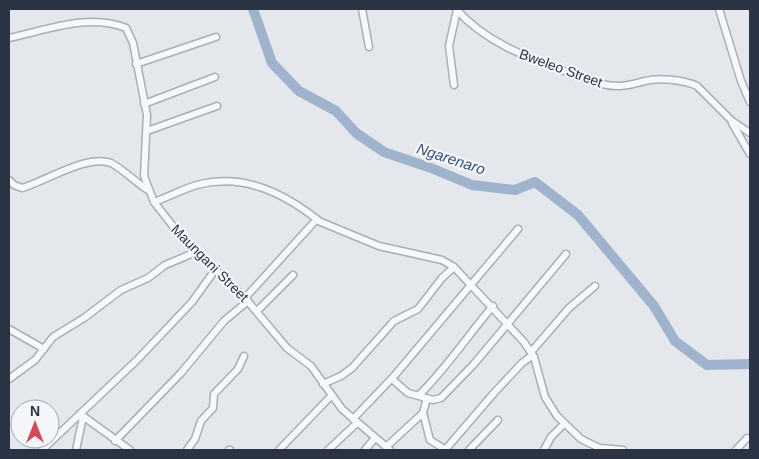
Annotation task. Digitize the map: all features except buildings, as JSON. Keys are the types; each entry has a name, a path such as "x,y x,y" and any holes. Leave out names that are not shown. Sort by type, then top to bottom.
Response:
{"street":[{"path":"362,9 369,47"},
{"path":"454,85 449,46 456,9"},
{"name":"Bweleo Street","path":"456,9 480,31 497,42 540,62 585,78 621,86 652,80 690,83 706,93 732,122 750,133"},
{"path":"719,9 741,81 750,102"},
{"name":"Maungani Street","path":"9,38 75,24 117,24 126,28 131,34 144,104 147,131 144,176 154,202 183,239 246,299 287,348 311,366 323,384 355,421 388,449"},
{"path":"136,64 216,37"},
{"path":"144,104 215,77"},
{"path":"147,131 217,106"},
{"path":"732,122 750,154"},
{"path":"9,180 22,188 81,165 104,162 114,165 148,190"},
{"path":"154,202 196,185 237,181 273,190 318,220 379,246 442,260 454,267 493,306 532,354 545,397 564,424 590,444 600,448 623,450"},
{"path":"115,441 181,373 224,321 246,299 314,221 318,220"},
{"path":"328,450 472,286 518,229"},
{"path":"9,379 35,360 53,337 84,318 121,290 148,278 165,265 196,252"},
{"path":"392,379 408,393 427,398 441,398 474,364 566,254"},
{"path":"323,384 341,376 352,368 394,321 418,309 442,278 454,267"},
{"path":"42,450 137,360 192,302 215,270"},
{"path":"257,311 293,275"},
{"path":"427,398 423,413 430,440 446,450 516,369 532,354 569,308 595,286"},
{"path":"419,395 436,377 463,340 493,306"},
{"path":"9,329 44,349"},
{"path":"187,450 197,434 200,422 213,408 214,394 238,369 244,356"},
{"path":"279,450 332,395"},
{"path":"388,449 404,429 423,413"},
{"path":"81,415 130,450"},
{"path":"76,450 81,415"},
{"path":"472,449 498,420"},
{"path":"544,450 551,437 564,424"},
{"path":"365,450 375,438"},
{"path":"736,450 747,438"}],"waterway":[{"name":"Ngarenaro","path":"253,9 272,63 299,91 336,111 356,133 384,152 431,168 472,185 515,190 535,182 578,215 654,306 675,341 707,365 750,364"}]}
